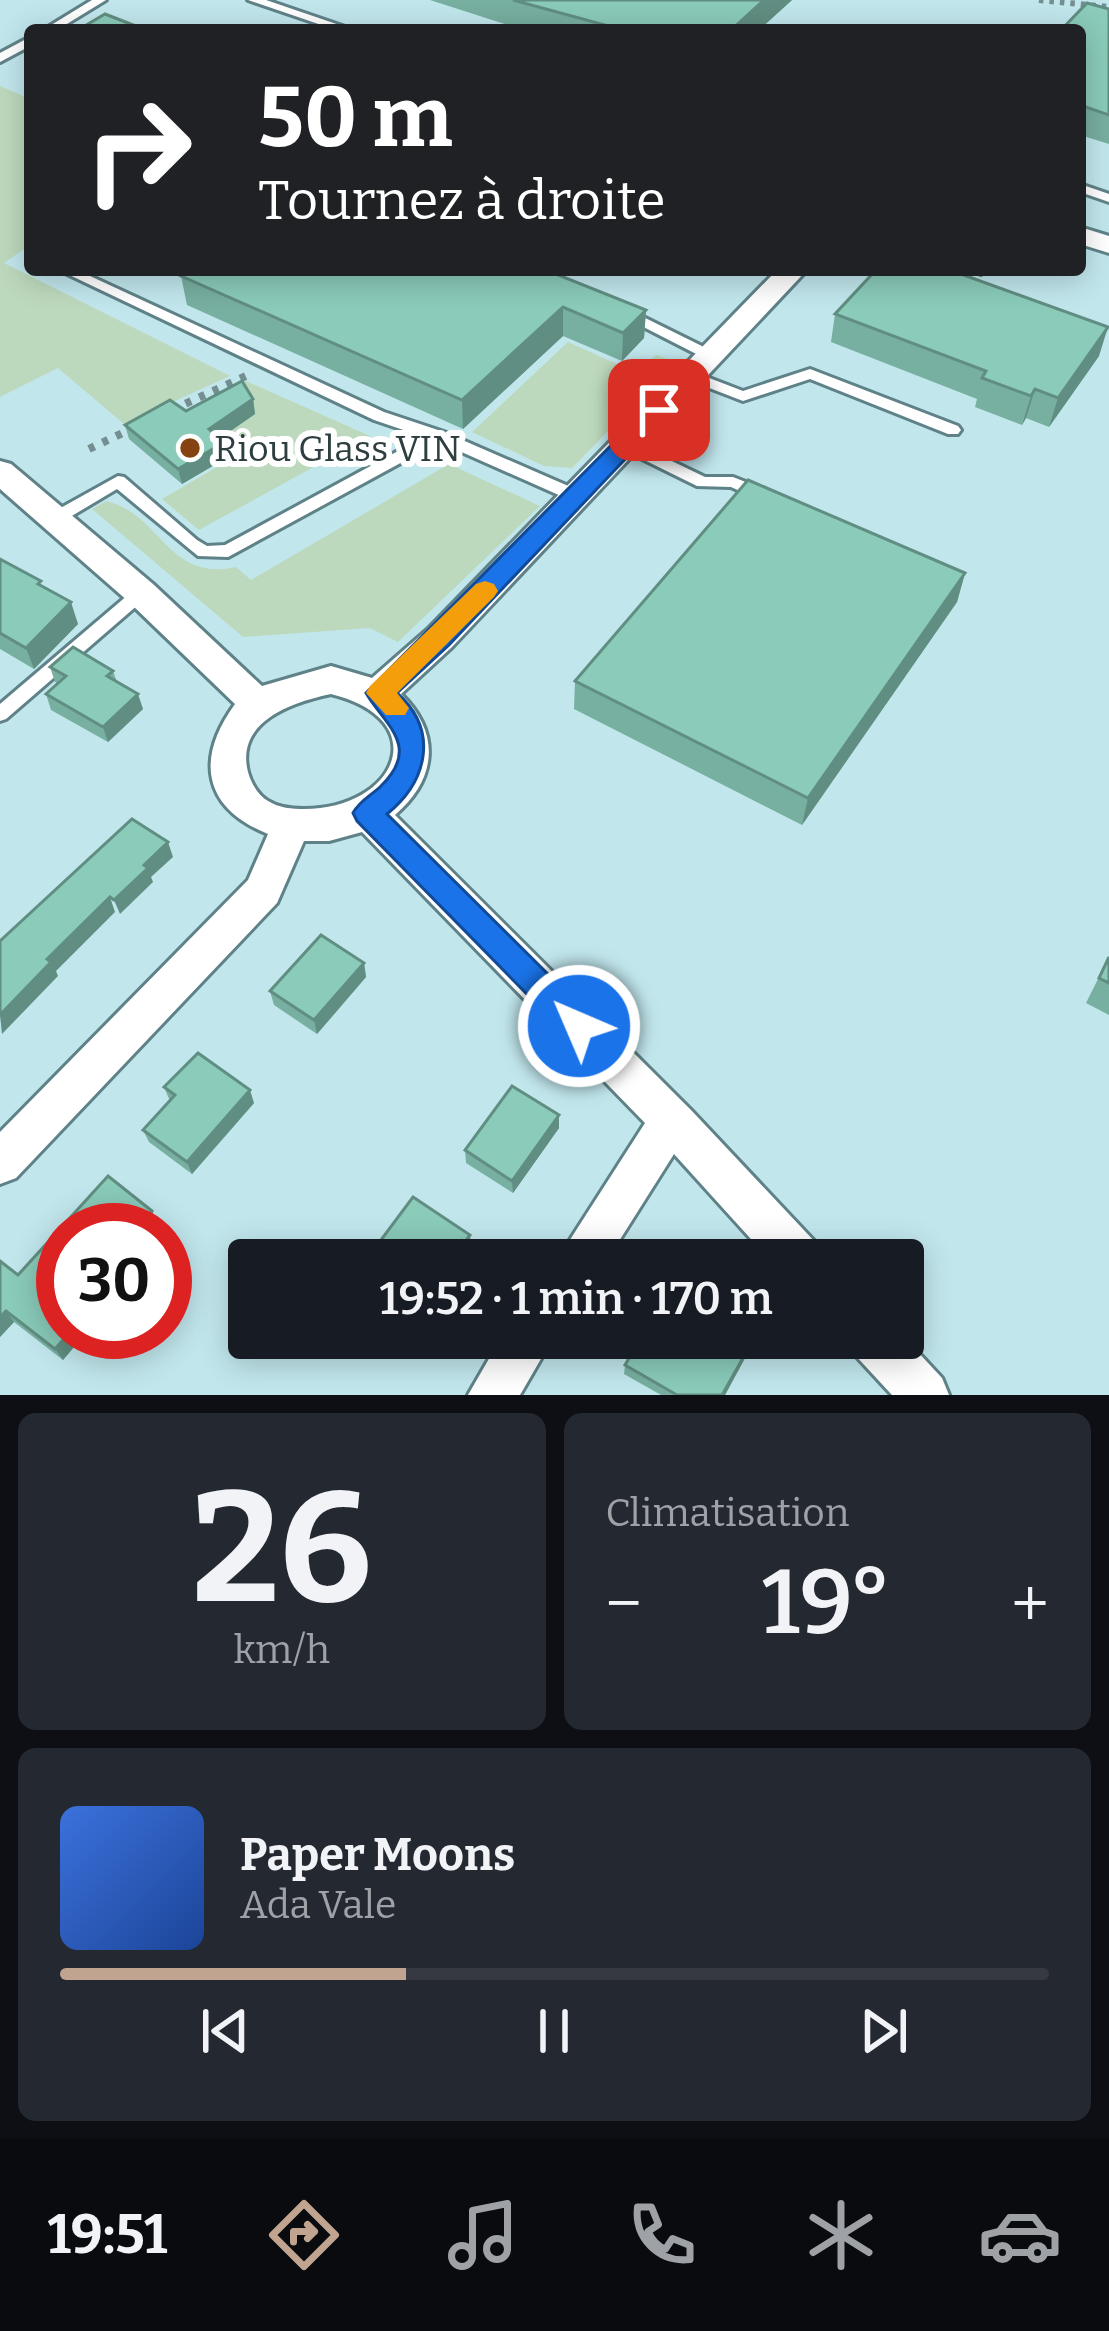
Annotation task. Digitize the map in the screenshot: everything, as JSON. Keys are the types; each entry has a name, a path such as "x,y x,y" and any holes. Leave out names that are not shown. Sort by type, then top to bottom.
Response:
{"street":[{"path":"379,693 440,638 787,276"},
{"path":"0,472 141,593 257,703"},
{"path":"318,681 356,684 379,693 401,712 412,738 410,766 394,792 368,813 343,823 291,826 264,817 244,803 230,784 225,763 229,741 240,720 257,703 280,690 318,681"},
{"path":"368,813 675,1124 781,1239"},
{"path":"0,1163 263,891 291,826"},
{"path":"594,1239 657,1142 675,1124"},
{"path":"492,1395 515,1359"},
{"path":"892,1359 925,1395"}],"lane":[{"path":"59,24 100,0"},
{"path":"254,0 329,24"},
{"path":"79,276 379,416 438,436 576,496"},
{"path":"612,297 631,317 743,396 810,374 953,430"},
{"path":"54,518 118,481 191,544 204,552 228,551 438,436"},
{"path":"626,444 703,482 733,482 774,501"},
{"path":"0,715 141,593"}],"path":[{"path":"1039,0 1109,7"},
{"path":"169,412 268,365"},
{"path":"89,449 149,421"}],"green space":[{"path":"0,86 24,96 24,249 4,263 230,376 124,424 58,368 0,397"},
{"path":"568,342 637,373 656,355 676,362 572,468 544,466 472,432"},
{"path":"246,381 370,436 199,530 162,499 248,449 200,413 183,412"},
{"path":"449,464 540,506 398,642 370,628 243,637 92,509 106,501 125,508 195,565 236,567 251,580"}],"building":[{"path":"513,0 764,0 738,24 601,24"},
{"path":"1087,3 1109,9 1109,115 1086,107 1086,24 1067,24"},
{"path":"105,14 131,24 88,24"},
{"path":"181,276 561,276 646,310 623,333 563,307 462,400"},
{"path":"870,276 967,276 1108,327 1058,398 1035,389 1031,396 982,378 986,371 835,314"},
{"path":"242,381 253,399 209,429 225,442 178,469 125,425 170,400 186,411"},
{"path":"748,480 965,573 808,798 575,681"},
{"path":"0,559 71,602 26,648 0,633"},
{"path":"73,647 113,671 107,676 138,694 103,727 46,694 66,676 50,667"},
{"path":"132,819 168,842 144,865 148,868 114,900 110,897 47,959 51,962 0,1015 0,941"},
{"path":"321,935 364,963 314,1020 270,991"},
{"path":"1109,957 1109,983 1099,978"},
{"path":"198,1053 250,1090 187,1162 143,1130 175,1095 164,1087"},
{"path":"512,1086 559,1115 512,1181 465,1150"},
{"path":"108,1176 142,1203 83,1203"},
{"path":"413,1197 470,1235 467,1239 382,1239"},
{"path":"36,1255 36,1334 6,1311 0,1317 0,1261 18,1275"},
{"path":"629,1359 742,1359 722,1395 677,1395 625,1365"}],"slow traffic":[{"path":"395,708 379,693 485,591"}],"place":[{"name":"Riou Glass VIN","path":"190,448"}],"route":[{"path":"579,1026 368,813 394,792 410,766 412,738 401,712 379,693 440,638 659,410"}]}
